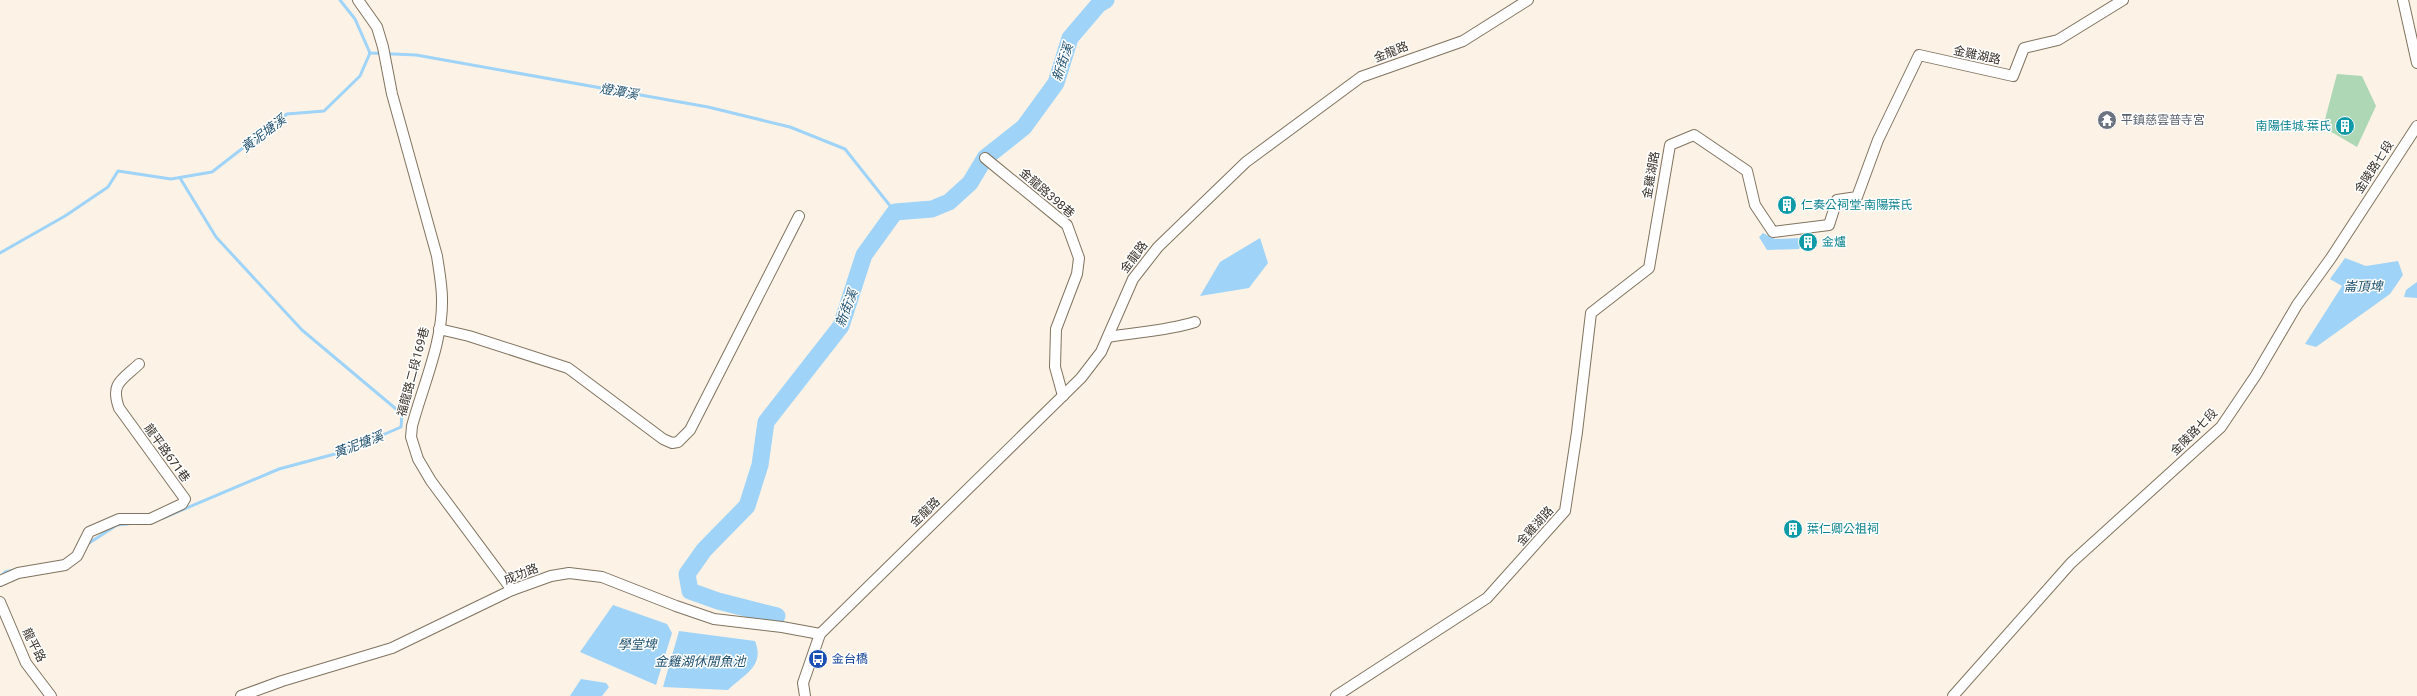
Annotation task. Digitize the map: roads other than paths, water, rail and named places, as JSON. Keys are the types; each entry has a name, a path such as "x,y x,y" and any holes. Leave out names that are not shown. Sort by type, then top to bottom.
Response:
{"street":[{"name":"福龍路二段169巷","path":"358,0 377,27 437,256 442,300 439,329 412,426 411,437 418,459 431,481 512,590"},
{"name":"金龍路","path":"820,634 1081,378 1101,352 1133,279 1154,252 1246,162 1361,77 1463,41 1528,0"},
{"name":"金雞湖路","path":"1336,696 1488,598 1565,512 1577,432 1591,313 1649,268 1670,144 1694,135 1747,171 1755,205 1773,232 1829,225 1837,200 1857,197 1878,140 1919,55 2013,76 2024,48 2058,40 2123,0"},
{"path":"2403,0 2417,63"},
{"name":"金陵路七段","path":"1953,696 2071,563 2221,427 2256,375 2297,305 2331,258 2417,126"},
{"name":"金龍路398巷","path":"986,158 1067,226 1078,258 1077,274 1056,329 1055,367 1063,396"},
{"path":"439,329 469,336 568,368 663,439 672,443 678,442 690,430 799,216"},
{"path":"1108,337 1146,330 1170,330 1195,322"},
{"name":"龍平路671巷","path":"0,581 18,573 58,567 72,562 89,532 104,524 120,519 150,519 182,504 185,499 119,408 115,399 114,392 118,384 139,364"},
{"name":"成功路","path":"241,696 282,681 392,648 512,590 551,576 569,572 585,573 623,584 676,606 714,619 771,625 820,634"},
{"name":"龍平路","path":"0,602 26,663 51,696"},
{"path":"806,696 803,683 820,634"}],"water":[{"path":"1763,233 1775,239 1802,238 1802,242 1799,249 1767,250 1759,237"},
{"path":"1260,238 1268,263 1249,288 1200,296 1220,262"},
{"name":"崙頂埤","path":"2345,258 2366,266 2398,261 2403,275 2390,294 2316,347 2305,344 2342,286 2330,279"},
{"name":"崙頂埤","path":"2417,282 2417,298 2404,297 2406,290"},
{"name":"學堂埤","path":"613,605 667,624 672,633 656,685 580,652"},
{"name":"金雞湖休閒魚池","path":"679,631 755,641 757,657 755,663 747,674 728,690 663,687"},
{"path":"581,679 606,683 609,687 602,696 570,696"}],"waterway":[{"name":"燈潭溪","path":"340,0 355,19 370,53 416,55 708,107 790,127 845,149 895,212"},
{"name":"新街溪","path":"777,616 718,601 690,591 687,574 704,550 747,506 760,465 766,422 841,326 864,255 895,212 932,209 949,202 970,183 985,158 1024,127 1056,83 1070,38 1099,4 1106,0"},
{"name":"黃泥塘溪","path":"0,253 65,216 108,187 118,171 171,179 212,172 287,114 324,111 360,76 370,53"},
{"name":"黃泥塘溪","path":"163,518 279,469 346,451 401,427 402,414 302,330 216,237 180,178"},
{"name":"黃泥塘溪","path":"86,545 117,525 128,524"},
{"name":"黃泥塘溪","path":"0,577 5,572 14,570"}],"place":[{"name":"平鎮慈雲普寺宮","path":"2107,120"},
{"name":"南陽佳城-葉氏","path":"2345,126"},
{"name":"仁奏公祠堂-南陽葉氏","path":"1787,205"},
{"name":"金爐","path":"1808,242"},
{"name":"葉仁卿公祖祠","path":"1793,529"},
{"name":"金台橋","path":"818,659"}]}
